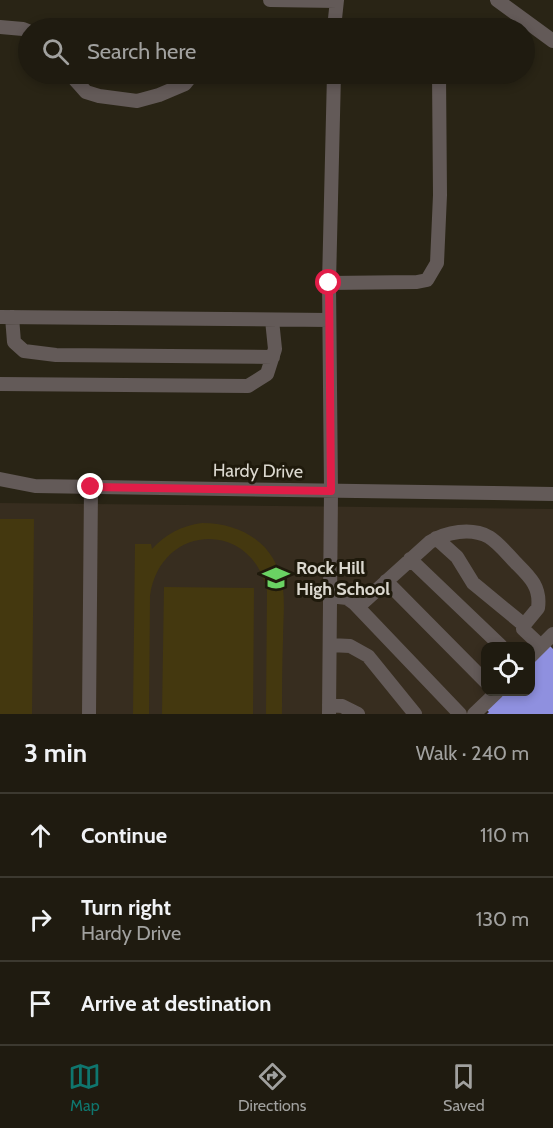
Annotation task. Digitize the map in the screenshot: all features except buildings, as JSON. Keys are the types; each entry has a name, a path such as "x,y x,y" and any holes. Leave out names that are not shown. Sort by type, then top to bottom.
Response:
{"street":[{"path":"270,0 337,1 335,18"},
{"path":"496,0 521,18"},
{"path":"0,27 18,29"},
{"path":"535,28 553,41"},
{"path":"79,84 86,92 99,96 136,101 159,95 185,84"},
{"path":"334,84 329,283 331,491 329,709 342,706 358,714"},
{"path":"329,283 417,282 427,280 437,263 440,195 439,84"},
{"path":"273,357 56,355 24,351 14,342 6,317 329,320"},
{"path":"0,384 248,386 267,374 275,349 272,320"},
{"name":"Hardy Drive","path":"0,479 35,486 553,494"},
{"path":"89,714 91,487"},
{"path":"358,607 436,538 474,532 490,538 536,586 538,608 523,629 541,646"},
{"path":"436,538 457,557 473,583 524,625"},
{"path":"410,559 497,642"},
{"path":"386,581 481,677"},
{"path":"330,596 347,598 358,607 460,714"},
{"path":"535,653 553,634"},
{"path":"330,645 350,646 368,656 415,714"},
{"path":"474,714 492,696"}],"shaded area":[{"name":"Rock Hill High School","path":"0,503 553,509 553,714 0,714"},
{"path":"0,519 34,519 32,714 0,714"},
{"path":"202,523 231,527 244,532 266,549 280,574 284,601 282,714 266,714 267,591 258,568 244,551 226,542 207,539 187,543 170,554 157,572 150,596 149,714 133,714 135,544 151,544 152,549 174,532"},
{"path":"164,587 254,588 253,714 162,714"}],"place":[{"name":"Rock Hill High School","path":"276,578"}],"route":[{"path":"91,487 331,491 329,283"}]}
